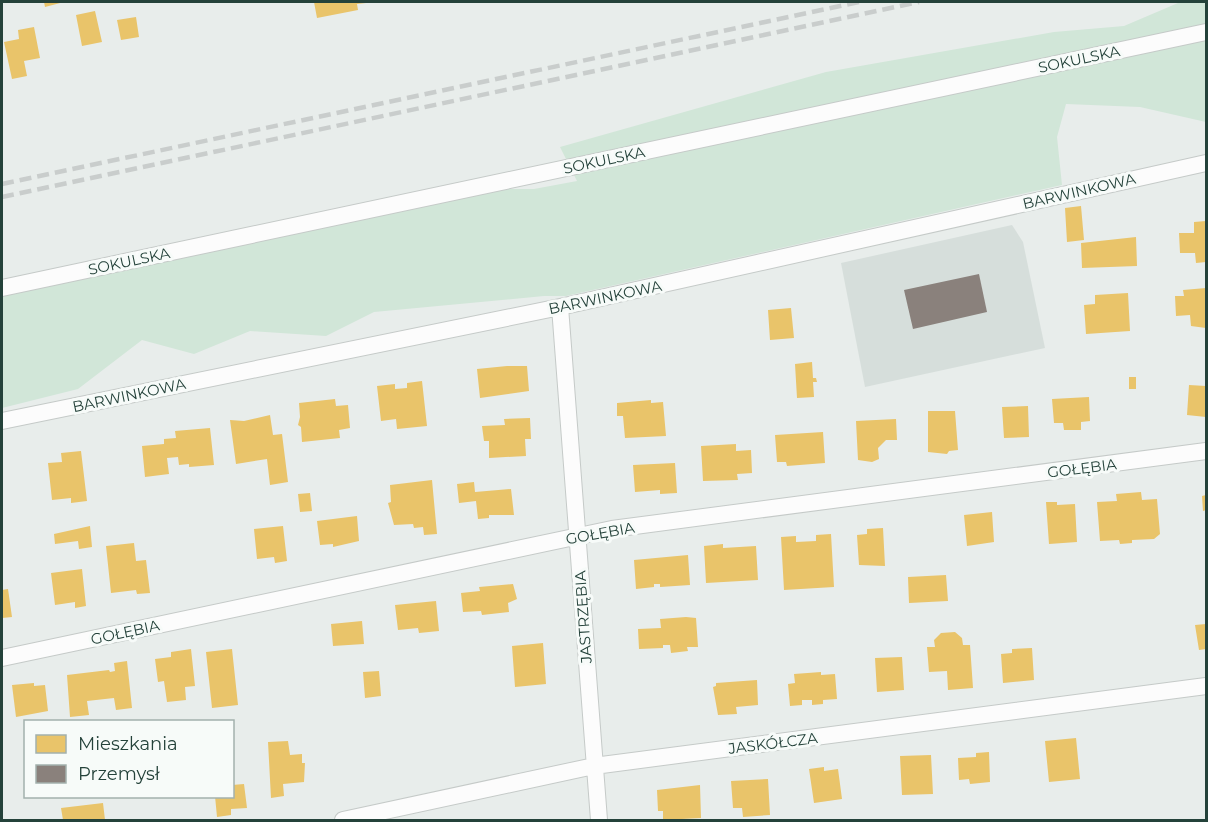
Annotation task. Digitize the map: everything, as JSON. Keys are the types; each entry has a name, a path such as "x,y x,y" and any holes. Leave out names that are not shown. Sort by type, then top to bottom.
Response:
{"street":[{"name":"SOKULSKA","path":"2,288 1206,32"},
{"name":"BARWINKOWA","path":"2,421 560,307 1206,163"},
{"name":"JASTRZĘBIA","path":"560,307 599,820"},
{"name":"GOŁĘBIA","path":"2,658 612,529 1206,451"},
{"name":"JASKÓŁCZA","path":"343,820 594,766 1206,687"}],"shaded area":[{"path":"1012,225 1023,242 1045,348 865,387 841,263"}],"green space":[{"path":"1206,2 1206,122 1140,107 1066,104 1057,137 1062,185 566,296 544,296 374,312 326,336 250,331 194,354 142,340 78,389 2,408 2,293 490,189 534,189 577,181 560,147 826,72 1054,32 1124,26 1178,3"}],"building: Mieszkania":[{"path":"44,2 64,2 45,7"},
{"path":"314,2 366,3 357,4 358,10 317,18"},
{"path":"95,11 102,42 82,46 76,15"},
{"path":"136,17 139,37 121,40 117,20"},
{"path":"34,27 40,58 24,61 27,76 12,79 4,42 19,39 18,30"},
{"path":"1081,206 1084,240 1067,242 1065,208"},
{"path":"1206,221 1206,262 1196,263 1195,253 1180,253 1179,233 1194,233 1194,222"},
{"path":"1136,237 1137,266 1082,268 1081,243"},
{"path":"1206,288 1206,328 1191,326 1190,315 1176,316 1175,296 1184,296 1183,290"},
{"path":"1128,293 1130,331 1086,334 1084,305 1095,304 1095,295"},
{"path":"791,308 794,338 770,340 768,310"},
{"path":"812,362 813,378 816,378 817,382 813,382 814,397 797,398 795,364"},
{"path":"527,366 529,391 480,398 477,369"},
{"path":"1129,377 1136,377 1136,389 1129,389"},
{"path":"422,381 427,426 397,429 396,419 381,421 377,386 395,384 395,389 407,388 407,383"},
{"path":"1189,385 1206,386 1206,417 1187,415"},
{"path":"1089,397 1090,421 1081,422 1081,430 1064,430 1063,423 1054,423 1052,399"},
{"path":"335,399 336,406 348,405 350,428 339,430 340,438 302,442 301,427 298,425 299,403"},
{"path":"651,400 651,403 663,402 666,436 625,438 623,416 617,416 617,403"},
{"path":"1028,406 1029,437 1004,438 1002,407"},
{"path":"928,411 955,411 958,450 949,451 947,454 928,452"},
{"path":"270,415 273,435 282,434 288,482 270,485 267,459 236,464 230,420 244,421"},
{"path":"530,418 531,439 525,439 526,456 489,458 489,441 484,441 482,426 505,425 504,419"},
{"path":"896,419 897,440 886,440 878,448 879,459 872,462 858,460 856,421"},
{"path":"210,428 214,465 189,467 189,464 179,465 178,457 167,458 169,474 145,477 142,446 164,444 164,439 176,438 175,431"},
{"path":"823,432 825,463 787,466 786,462 777,462 775,435"},
{"path":"736,444 736,451 751,450 752,473 737,474 738,480 703,481 701,446"},
{"path":"81,451 87,501 71,503 71,498 52,500 48,463 62,462 61,453"},
{"path":"675,463 677,493 660,494 660,490 635,492 633,465"},
{"path":"432,480 437,534 424,535 423,527 414,528 413,524 394,525 388,503 391,502 390,485"},
{"path":"474,482 475,492 511,489 514,515 489,515 489,518 478,519 476,501 459,503 457,484"},
{"path":"1141,492 1142,500 1157,499 1160,534 1154,539 1132,540 1132,543 1120,544 1119,540 1100,541 1097,502 1117,501 1116,494"},
{"path":"310,493 312,511 300,512 298,494"},
{"path":"1206,495 1206,510 1203,511 1202,496"},
{"path":"1046,502 1057,502 1057,505 1075,504 1077,542 1049,544"},
{"path":"992,512 994,542 967,546 964,515"},
{"path":"357,516 359,541 333,547 333,544 320,545 317,521"},
{"path":"90,526 92,547 79,549 78,541 55,544 54,534"},
{"path":"283,526 287,561 275,563 274,557 257,559 254,529"},
{"path":"883,528 885,566 859,565 857,535 867,534 867,529"},
{"path":"831,534 834,587 784,590 781,537 796,536 796,542 816,541 816,535"},
{"path":"134,543 136,561 146,560 150,593 137,594 136,590 111,593 106,546"},
{"path":"723,544 723,548 756,546 758,580 706,583 704,546"},
{"path":"688,555 690,585 660,587 660,584 654,584 654,587 636,589 634,560"},
{"path":"82,569 86,606 75,608 75,602 55,605 51,573"},
{"path":"946,575 948,601 909,603 908,577"},
{"path":"513,584 517,599 508,603 509,612 482,615 481,611 463,612 461,593 480,591 479,587"},
{"path":"8,589 12,617 2,618 2,590"},
{"path":"436,601 439,631 419,633 418,628 398,630 395,605"},
{"path":"696,618 698,647 687,647 688,651 671,653 670,645 663,645 663,648 639,649 638,629 661,628 660,619"},
{"path":"362,621 364,644 333,646 331,624"},
{"path":"1206,624 1206,649 1199,650 1195,625"},
{"path":"955,632 962,638 963,645 970,645 973,688 948,690 947,671 929,672 927,647 935,647 934,640 941,633"},
{"path":"543,643 546,684 515,687 512,646"},
{"path":"1032,648 1034,680 1003,683 1001,654 1012,653 1012,649"},
{"path":"191,649 195,686 185,687 186,700 167,702 164,681 158,682 155,659 171,657 171,652"},
{"path":"232,649 238,705 212,708 206,652"},
{"path":"902,657 904,690 877,692 875,658"},
{"path":"127,661 132,708 116,710 114,698 87,701 89,715 70,717 67,675 115,671 114,663"},
{"path":"379,671 381,696 365,698 363,672"},
{"path":"821,672 821,675 835,674 837,699 823,700 823,704 812,705 812,700 802,700 802,705 790,706 788,684 795,683 794,674"},
{"path":"757,680 758,705 736,707 737,714 718,715 713,687 716,683"},
{"path":"34,683 34,686 45,685 48,711 16,717 12,685"},
{"path":"1076,738 1080,779 1049,782 1045,741"},
{"path":"288,741 290,755 302,754 302,763 305,763 304,782 283,784 284,796 271,798 268,742"},
{"path":"989,752 990,782 970,784 969,779 959,780 958,758 976,757 976,753"},
{"path":"931,755 933,794 902,795 900,756"},
{"path":"824,767 824,771 838,769 842,799 814,803 809,769"},
{"path":"768,779 770,815 743,817 742,808 733,808 731,781"},
{"path":"244,784 247,808 231,809 231,815 217,817 215,798 234,798 234,785"},
{"path":"700,785 701,818 663,820 663,811 658,811 657,790"},
{"path":"103,803 105,820 63,820 61,808"}],"building: Przemysł":[{"path":"979,274 987,312 913,329 904,290"}],"railway":[{"path":"2,184 859,2"},
{"path":"2,197 919,2"}]}
